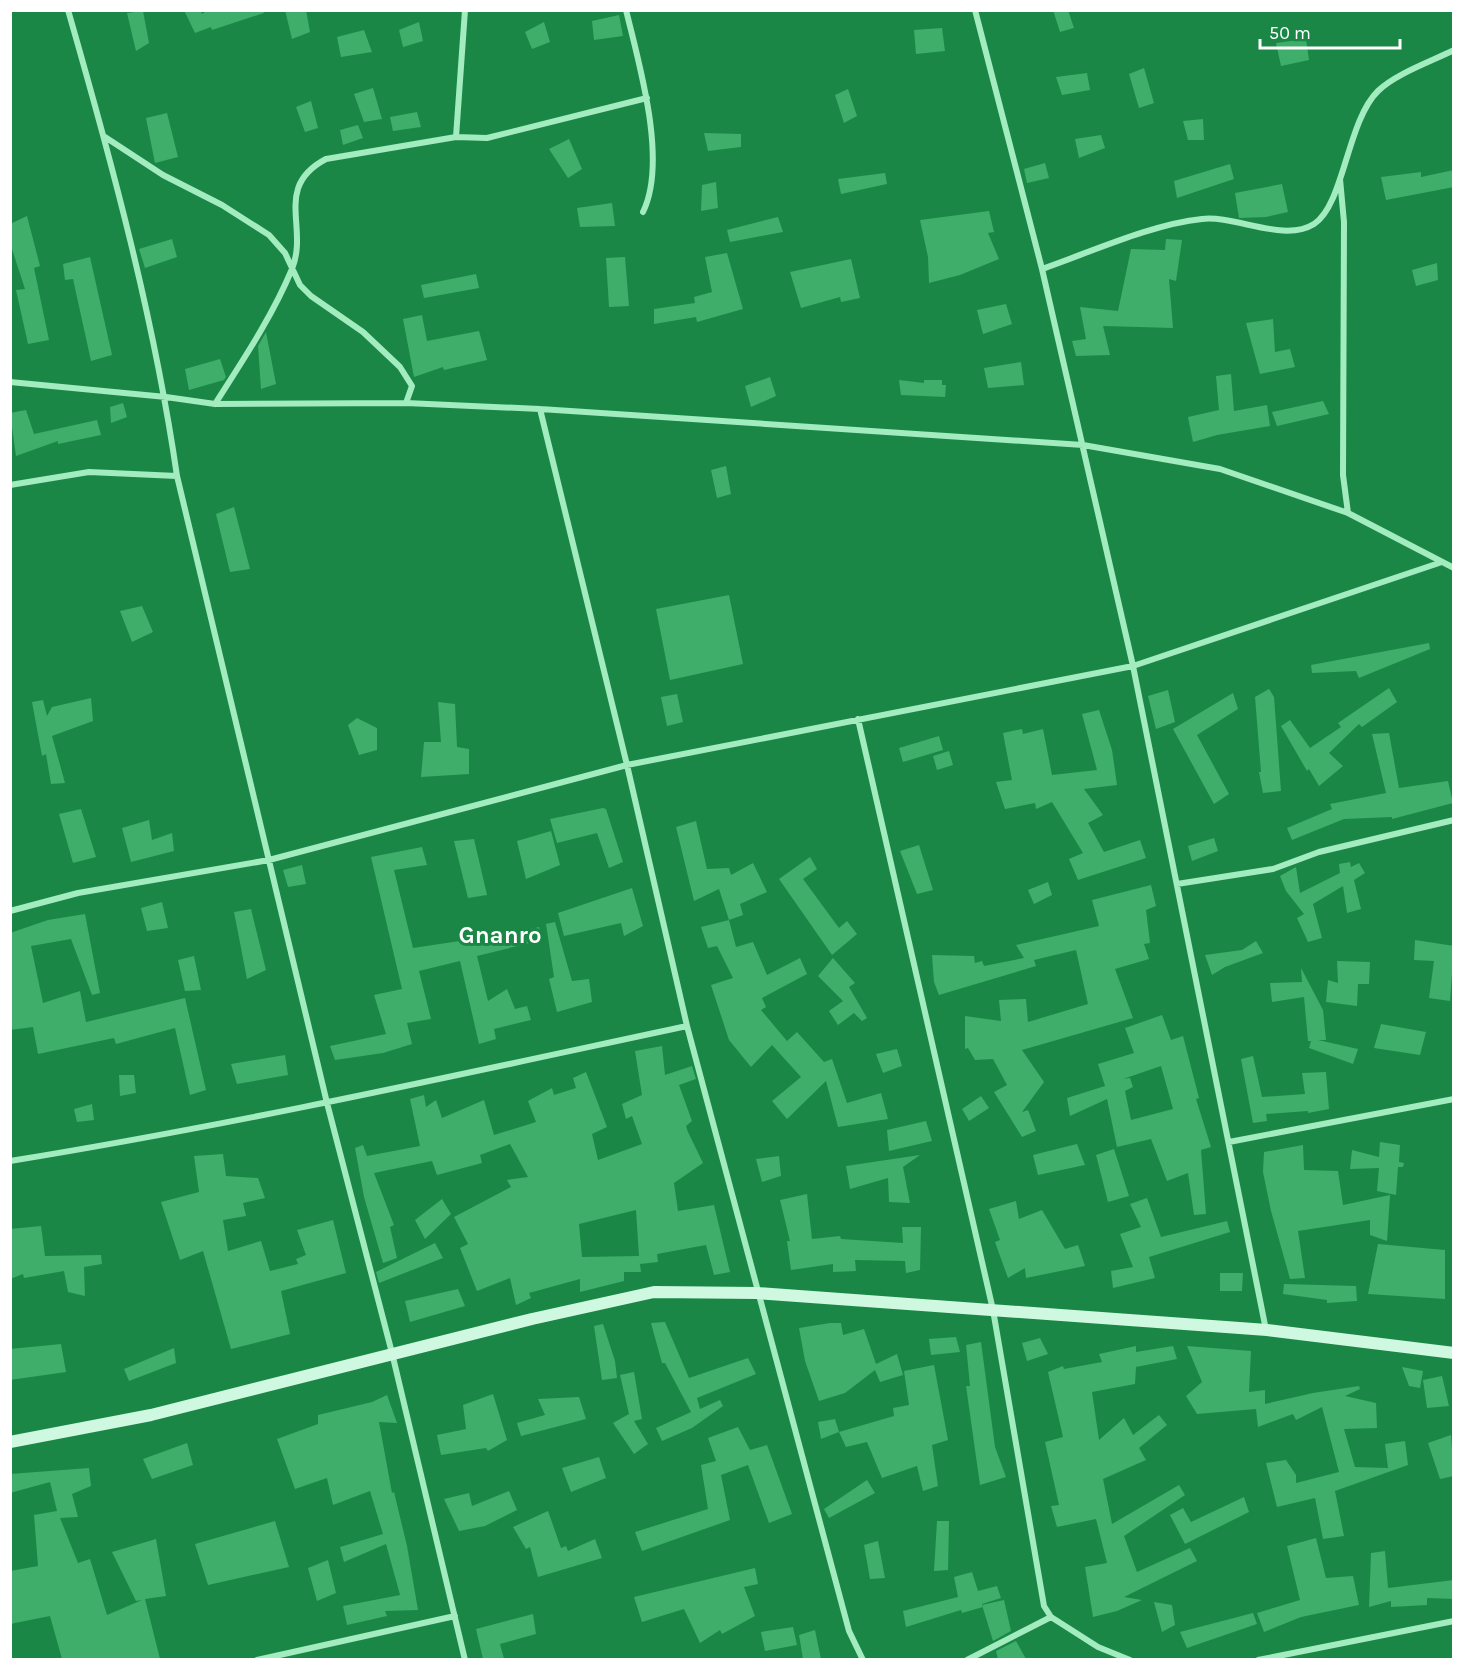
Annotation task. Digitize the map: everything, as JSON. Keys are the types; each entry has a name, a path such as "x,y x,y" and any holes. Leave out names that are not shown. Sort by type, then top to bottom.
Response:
{"main road":[{"path":"10,1442 151,1415 392,1353 654,1292 757,1293 1267,1330 1454,1353"}],"street":[{"path":"68,10 104,136 166,397 177,476 268,860 327,1103 392,1353 465,1659"},
{"path":"456,137 465,10"},
{"path":"627,10 647,98 652,153 650,193 643,212"},
{"path":"975,10 1042,269 1133,666 1267,1330"},
{"path":"1042,269 1166,226 1204,218 1293,231 1314,224 1325,211 1340,178 1361,114 1378,90 1454,50"},
{"path":"215,404 261,331 292,269 298,247 294,199 305,177 318,163 326,159 456,137 487,138 647,98"},
{"path":"104,136 163,176 249,220 278,243 300,285 311,296 363,332 400,367 412,386 405,403"},
{"path":"1340,178 1344,222 1343,475 1348,513"},
{"path":"10,382 215,404 405,403 540,409 1083,445 1220,470 1348,513 1454,568"},
{"path":"540,409 627,765 687,1026 849,1631 863,1659"},
{"path":"10,485 89,472 177,476"},
{"path":"10,911 78,893 268,860 627,765 1133,666 1442,562"},
{"path":"858,719 993,1310 1044,1606 1051,1617 1098,1647 1130,1659"},
{"path":"1177,884 1273,869 1320,852 1454,819"},
{"path":"10,1161 154,1138 687,1026"},
{"path":"1229,1142 1454,1100"},
{"path":"257,1659 455,1616"},
{"path":"966,1659 1051,1617"},
{"path":"1258,1659 1454,1621"}],"building":[{"path":"184,10 200,10 202,14 208,10 263,10 264,13 212,30 211,27 195,33"},
{"path":"285,10 306,10 310,32 292,39"},
{"path":"1053,10 1068,10 1074,28 1060,32"},
{"path":"143,11 149,43 136,51 127,13"},
{"path":"619,15 623,36 594,40 592,21"},
{"path":"419,22 423,41 403,47 399,30"},
{"path":"544,22 550,42 532,49 525,32"},
{"path":"942,28 945,51 916,54 914,30"},
{"path":"364,30 372,52 341,57 337,37"},
{"path":"1306,39 1309,60 1281,66 1276,43"},
{"path":"1144,68 1154,103 1139,108 1129,74"},
{"path":"1087,73 1090,90 1062,95 1056,77"},
{"path":"373,88 382,119 364,122 354,94"},
{"path":"848,89 857,116 844,123 835,95"},
{"path":"311,101 318,128 305,132 296,107"},
{"path":"417,112 421,127 393,131 390,117"},
{"path":"167,113 178,157 155,163 146,118"},
{"path":"1203,119 1204,140 1188,140 1183,121"},
{"path":"358,125 363,138 343,145 340,130"},
{"path":"704,133 741,134 741,147 708,151"},
{"path":"1101,135 1105,148 1079,158 1075,139"},
{"path":"569,139 582,169 568,178 549,149"},
{"path":"1045,163 1049,178 1027,183 1024,169"},
{"path":"1230,164 1234,179 1177,198 1174,181"},
{"path":"1454,170 1454,187 1386,200 1381,177 1421,172 1421,177"},
{"path":"885,173 887,184 841,194 838,179"},
{"path":"716,182 718,208 701,211 702,185"},
{"path":"1282,184 1288,212 1266,217 1239,218 1235,193"},
{"path":"612,203 615,226 580,227 577,208"},
{"path":"989,211 994,232 988,233 999,259 960,275 929,283 928,257 920,220"},
{"path":"27,216 40,266 34,268 49,340 28,344 16,290 25,289 10,243 10,224"},
{"path":"778,217 783,232 730,242 727,230"},
{"path":"172,239 177,257 145,268 139,249"},
{"path":"1166,239 1182,240 1176,281 1169,279 1173,328 1103,326 1110,355 1076,356 1072,341 1086,339 1080,307 1118,311 1131,249 1165,250"},
{"path":"727,253 743,309 697,322 696,317 654,324 654,309 695,303 694,297 712,292 705,257"},
{"path":"90,257 112,355 91,361 73,279 65,280 63,264"},
{"path":"625,257 629,306 609,307 606,258"},
{"path":"851,259 860,298 841,302 840,297 801,308 790,272"},
{"path":"1437,263 1438,280 1416,286 1412,270"},
{"path":"476,274 479,288 424,298 421,285"},
{"path":"1006,304 1012,324 983,334 977,310"},
{"path":"422,315 427,341 479,331 487,360 444,370 443,367 414,377 403,319"},
{"path":"1273,319 1275,352 1290,349 1295,367 1260,374 1246,323"},
{"path":"266,332 276,384 261,389 258,346"},
{"path":"220,359 226,377 224,380 189,390 185,369"},
{"path":"1021,362 1024,385 988,388 984,368"},
{"path":"1231,374 1234,411 1267,405 1270,426 1217,435 1193,442 1188,417 1219,410 1216,376"},
{"path":"770,377 776,396 751,407 745,386"},
{"path":"899,380 924,383 924,380 942,380 942,385 946,385 945,397 901,395"},
{"path":"1323,401 1329,414 1277,426 1272,412"},
{"path":"123,403 127,417 111,423 110,407"},
{"path":"26,410 34,434 97,420 101,435 58,444 58,441 16,456 10,413"},
{"path":"726,466 731,494 717,498 711,470"},
{"path":"234,507 250,569 230,572 216,514"},
{"path":"729,595 743,664 670,680 656,609"},
{"path":"142,606 153,632 132,642 120,611"},
{"path":"1429,643 1430,649 1359,678 1356,671 1312,673 1311,665"},
{"path":"1389,688 1397,702 1362,727 1359,724 1329,753 1343,766 1319,786 1309,769 1307,771 1281,726 1290,720 1310,748 1341,727 1338,723"},
{"path":"1269,689 1274,697 1281,791 1263,793 1259,772 1261,772 1255,697"},
{"path":"1168,690 1175,722 1156,729 1148,696"},
{"path":"1233,693 1238,709 1197,735 1229,794 1214,804 1173,729"},
{"path":"677,694 683,722 667,726 661,697"},
{"path":"91,698 93,721 52,736 65,783 51,784 46,754 42,756 32,702 43,700 47,716 52,707"},
{"path":"438,702 455,704 457,747 469,749 469,774 421,777 424,742 441,742"},
{"path":"1099,710 1112,750 1117,785 1084,789 1103,815 1088,823 1104,852 1140,840 1146,858 1078,880 1069,859 1083,853 1052,802 1036,809 1035,803 1005,809 996,782 1012,780 1003,733 1022,729 1023,734 1043,729 1052,775 1097,770 1082,714"},
{"path":"357,718 377,728 377,750 359,755 348,725"},
{"path":"1389,733 1399,788 1448,781 1453,803 1392,819 1392,817 1344,819 1292,840 1287,828 1332,809 1330,804 1386,793 1372,734"},
{"path":"939,736 943,750 903,762 899,748"},
{"path":"949,751 953,765 937,770 933,756"},
{"path":"81,809 96,857 73,863 59,814"},
{"path":"606,809 623,862 609,868 597,833 557,843 550,819"},
{"path":"149,820 152,840 172,833 174,851 131,862 122,828"},
{"path":"696,821 707,869 729,868 731,875 753,863 767,892 740,904 743,915 729,920 719,889 694,901 676,827"},
{"path":"551,831 560,865 526,879 517,841"},
{"path":"1214,838 1218,851 1192,861 1188,846"},
{"path":"474,839 487,895 468,898 454,841"},
{"path":"919,845 933,890 917,894 900,851"},
{"path":"422,847 427,865 394,870 413,948 473,939 474,942 539,927 542,940 477,956 488,1001 507,989 515,1009 527,1006 531,1020 494,1029 496,1039 479,1044 460,961 419,971 431,1019 407,1023 412,1044 383,1053 335,1060 330,1046 386,1034 374,995 402,989 371,857"},
{"path":"810,857 817,869 803,879 839,928 847,921 857,934 832,955 779,879"},
{"path":"1350,862 1351,867 1359,863 1365,873 1354,880 1361,909 1347,913 1343,886 1313,904 1322,938 1308,942 1297,918 1304,914 1286,891 1280,876 1296,867 1300,893 1340,873 1339,864"},
{"path":"302,865 306,884 288,887 283,870"},
{"path":"1048,882 1052,895 1034,904 1028,890"},
{"path":"1151,885 1156,906 1146,910 1150,943 1144,944 1149,959 1115,969 1133,1018 1022,1050 1044,1082 1022,1112 1028,1110 1036,1131 1022,1137 994,1092 1007,1085 993,1059 975,1060 968,1048 965,1049 965,1016 1001,1021 999,1000 1026,999 1028,1022 1088,1004 1076,950 1034,960 1036,966 939,995 934,982 932,955 974,956 975,963 982,961 984,966 1024,958 1016,945 1099,926 1092,900"},
{"path":"632,888 643,926 624,936 621,923 564,936 558,913"},
{"path":"162,902 168,928 147,931 141,908"},
{"path":"251,909 266,970 247,979 234,912"},
{"path":"85,914 100,993 92,995 71,939 31,946 43,1003 80,991 86,1022 185,998 206,1090 190,1095 175,1028 116,1044 114,1038 38,1054 33,1027 10,1030 10,933 48,920"},
{"path":"729,920 736,947 753,942 767,975 800,958 807,974 762,998 766,1007 761,1010 787,1041 797,1032 824,1062 832,1059 847,1103 881,1093 888,1119 838,1127 826,1081 787,1119 772,1101 801,1077 772,1045 751,1067 729,1040 711,985 733,978 717,946 708,948 701,927"},
{"path":"555,922 572,981 589,979 592,1002 557,1012 549,979 554,977 546,924"},
{"path":"1415,940 1454,946 1450,1001 1429,998 1434,961 1414,960"},
{"path":"1256,941 1263,953 1225,967 1212,975 1205,955 1242,950"},
{"path":"194,956 201,990 185,991 178,960"},
{"path":"833,958 855,983 849,987 867,1018 862,1021 854,1013 838,1025 829,1011 843,1001 818,976"},
{"path":"1337,961 1370,962 1369,984 1358,984 1357,1006 1326,1002 1328,980 1338,983"},
{"path":"1301,968 1323,1010 1326,1040 1318,1040 1358,1049 1353,1064 1309,1048 1311,1041 1308,1041 1304,997 1272,1002 1270,983 1302,982"},
{"path":"1162,1015 1171,1040 1183,1036 1199,1098 1196,1099 1211,1147 1201,1150 1206,1214 1194,1215 1188,1173 1167,1181 1151,1139 1117,1147 1107,1099 1070,1116 1067,1098 1105,1086 1098,1064 1134,1053 1125,1028","holes":["1161,1066 1173,1109 1131,1120 1125,1091 1133,1087 1130,1078 1123,1079"]},
{"path":"1381,1024 1426,1032 1420,1055 1374,1048"},
{"path":"662,1046 665,1075 692,1066 696,1079 679,1085 692,1121 686,1126 703,1163 674,1183 678,1211 714,1205 730,1272 714,1275 706,1245 657,1254 658,1262 640,1264 641,1272 624,1272 624,1281 580,1292 580,1279 529,1293 531,1298 516,1305 510,1278 477,1291 460,1248 468,1244 454,1217 511,1187 507,1180 528,1177 510,1144 480,1155 482,1163 437,1175 432,1161 374,1173 394,1225 390,1227 397,1258 383,1263 364,1197 355,1148 363,1145 367,1156 420,1146 410,1099 424,1095 426,1107 436,1100 442,1118 484,1100 494,1135 536,1122 528,1101 552,1088 554,1095 576,1088 573,1078 586,1072 607,1127 592,1134 598,1160 642,1144 632,1116 626,1119 622,1104 642,1095 635,1051","holes":["636,1210 639,1256 582,1257 579,1224"]},
{"path":"897,1049 902,1066 883,1073 876,1054"},
{"path":"285,1055 288,1075 237,1084 231,1064"},
{"path":"1253,1056 1262,1097 1305,1094 1302,1073 1326,1072 1329,1109 1308,1113 1308,1111 1266,1114 1267,1121 1253,1123 1241,1059"},
{"path":"119,1075 134,1075 136,1093 120,1096"},
{"path":"981,1096 989,1108 969,1121 962,1109"},
{"path":"92,1104 94,1120 77,1122 74,1109"},
{"path":"926,1121 932,1141 889,1151 887,1130"},
{"path":"1380,1142 1400,1145 1399,1162 1404,1163 1403,1167 1398,1167 1396,1195 1377,1191 1379,1168 1350,1169 1352,1150 1379,1157"},
{"path":"1077,1144 1085,1165 1038,1175 1033,1155"},
{"path":"1303,1145 1304,1170 1338,1171 1343,1205 1390,1195 1387,1241 1370,1235 1370,1220 1298,1231 1305,1278 1290,1279 1263,1172 1264,1152"},
{"path":"1114,1149 1129,1196 1108,1202 1096,1155"},
{"path":"223,1154 226,1176 258,1178 265,1198 243,1203 246,1216 223,1220 228,1251 261,1241 270,1271 298,1264 296,1259 306,1255 297,1230 333,1220 346,1273 281,1291 290,1334 231,1349 203,1251 180,1260 161,1202 199,1192 194,1156"},
{"path":"920,1155 903,1167 910,1203 889,1202 888,1178 850,1189 846,1166"},
{"path":"779,1156 781,1176 762,1182 756,1159"},
{"path":"807,1194 812,1239 840,1236 841,1239 903,1243 902,1227 921,1227 920,1270 906,1273 905,1261 855,1260 856,1271 833,1272 833,1264 791,1270 787,1241 790,1241 780,1200"},
{"path":"1147,1198 1161,1237 1227,1221 1230,1232 1149,1257 1155,1278 1113,1288 1111,1271 1133,1267 1120,1234 1141,1227 1130,1204"},
{"path":"442,1199 451,1214 425,1239 415,1220"},
{"path":"1016,1201 1019,1219 1042,1210 1065,1249 1078,1245 1085,1266 1026,1278 1025,1268 1008,1278 995,1242 1000,1240 989,1209"},
{"path":"41,1226 45,1256 101,1255 102,1264 84,1267 85,1296 68,1292 64,1271 24,1278 23,1274 10,1279 10,1229"},
{"path":"435,1243 443,1258 379,1283 376,1272"},
{"path":"1378,1244 1445,1250 1445,1299 1368,1294"},
{"path":"1220,1273 1243,1273 1242,1291 1220,1291"},
{"path":"1284,1284 1356,1286 1357,1301 1327,1303 1327,1300 1283,1294"},
{"path":"458,1289 465,1306 410,1322 405,1301"},
{"path":"665,1322 689,1378 748,1358 756,1374 697,1398 700,1409 720,1400 723,1406 692,1428 662,1441 656,1428 691,1412 665,1363 662,1363 651,1323"},
{"path":"841,1323 843,1335 864,1329 876,1364 897,1354 903,1375 880,1382 875,1370 845,1393 819,1401 805,1361 799,1328"},
{"path":"603,1324 615,1361 617,1378 602,1380 594,1326"},
{"path":"956,1337 960,1352 931,1355 929,1339"},
{"path":"1040,1338 1048,1354 1027,1361 1022,1343"},
{"path":"981,1342 995,1447 1006,1477 980,1485 966,1386 970,1386 966,1345"},
{"path":"61,1344 66,1372 10,1380 10,1349"},
{"path":"1136,1346 1136,1352 1173,1346 1177,1359 1136,1367 1135,1384 1092,1392 1099,1440 1124,1418 1133,1435 1159,1415 1167,1425 1139,1448 1146,1460 1103,1479 1112,1524 1179,1485 1185,1495 1124,1536 1137,1572 1190,1548 1197,1561 1124,1597 1142,1600 1117,1611 1093,1617 1085,1567 1107,1563 1096,1519 1057,1527 1051,1506 1059,1505 1045,1442 1063,1437 1048,1372 1063,1366 1064,1369 1102,1362 1099,1354"},
{"path":"1187,1346 1251,1351 1249,1392 1265,1390 1265,1404 1359,1386 1360,1389 1345,1396 1376,1403 1377,1428 1344,1429 1355,1467 1388,1468 1385,1444 1405,1441 1408,1465 1335,1491 1344,1536 1323,1539 1315,1498 1277,1507 1266,1463 1286,1460 1296,1475 1296,1483 1339,1472 1322,1407 1296,1420 1293,1414 1258,1427 1256,1409 1197,1414 1186,1396 1202,1382"},
{"path":"174,1348 176,1363 129,1381 124,1369"},
{"path":"934,1365 948,1440 932,1445 938,1486 923,1491 917,1466 882,1478 867,1442 846,1447 839,1432 894,1416 893,1408 909,1405 904,1371"},
{"path":"1402,1367 1423,1371 1420,1388 1409,1386"},
{"path":"634,1372 642,1419 634,1421 648,1444 634,1454 613,1423 629,1414 620,1375"},
{"path":"1442,1376 1449,1406 1427,1408 1423,1380"},
{"path":"493,1394 507,1440 488,1451 486,1448 441,1455 437,1435 466,1429 463,1405"},
{"path":"387,1395 397,1423 379,1422 392,1493 394,1492 407,1546 418,1610 385,1611 387,1616 347,1625 343,1606 400,1595 386,1544 344,1562 340,1547 383,1534 370,1491 333,1505 327,1478 295,1489 277,1439 318,1424 318,1415 372,1402"},
{"path":"579,1397 586,1419 521,1436 517,1423 545,1415 538,1399"},
{"path":"835,1419 839,1432 821,1439 818,1422"},
{"path":"738,1427 750,1450 767,1445 792,1514 769,1523 748,1465 721,1475 730,1520 642,1551 635,1532 708,1509 701,1465 716,1461 708,1438"},
{"path":"1451,1435 1454,1476 1440,1479 1428,1443"},
{"path":"187,1443 193,1465 152,1479 143,1459"},
{"path":"599,1457 606,1478 571,1492 562,1468"},
{"path":"89,1468 91,1486 72,1494 78,1517 60,1518 78,1563 90,1559 107,1615 142,1600 136,1601 112,1552 156,1539 166,1596 145,1599 160,1659 62,1659 50,1616 10,1624 10,1571 38,1566 34,1515 57,1511 50,1482 10,1493 10,1474"},
{"path":"867,1480 875,1493 829,1518 824,1509"},
{"path":"509,1491 517,1510 485,1526 459,1531 444,1499 469,1493 472,1506"},
{"path":"1244,1497 1249,1512 1185,1544 1170,1515 1183,1508 1191,1522"},
{"path":"548,1511 561,1548 566,1546 568,1551 595,1539 602,1558 538,1577 530,1547 526,1549 513,1527"},
{"path":"275,1521 289,1567 208,1585 195,1544"},
{"path":"937,1521 949,1521 948,1570 934,1571"},
{"path":"1316,1538 1326,1578 1353,1576 1359,1605 1301,1617 1264,1632 1257,1613 1300,1600 1287,1546"},
{"path":"878,1541 885,1578 870,1579 864,1545"},
{"path":"1385,1551 1388,1588 1454,1580 1454,1599 1427,1598 1427,1605 1391,1607 1391,1601 1369,1607 1371,1553"},
{"path":"328,1560 336,1593 317,1601 308,1568"},
{"path":"755,1568 758,1584 744,1587 755,1616 722,1634 720,1630 700,1643 684,1609 642,1622 634,1597"},
{"path":"972,1572 978,1591 997,1586 1001,1598 982,1604 983,1607 962,1613 961,1610 906,1627 903,1611 958,1597 954,1577"},
{"path":"1004,1600 1011,1631 993,1641 982,1605"},
{"path":"1154,1602 1172,1605 1175,1625 1162,1632"},
{"path":"1253,1613 1257,1624 1187,1648 1180,1632"},
{"path":"533,1614 536,1634 500,1644 504,1659 483,1659 476,1629"},
{"path":"793,1627 797,1645 765,1651 761,1632"},
{"path":"815,1630 821,1659 803,1659 799,1635"},
{"path":"1016,1641 1026,1659 998,1659 996,1651"}],"district":[{"name":"Gnanro","path":"500,935"}]}
